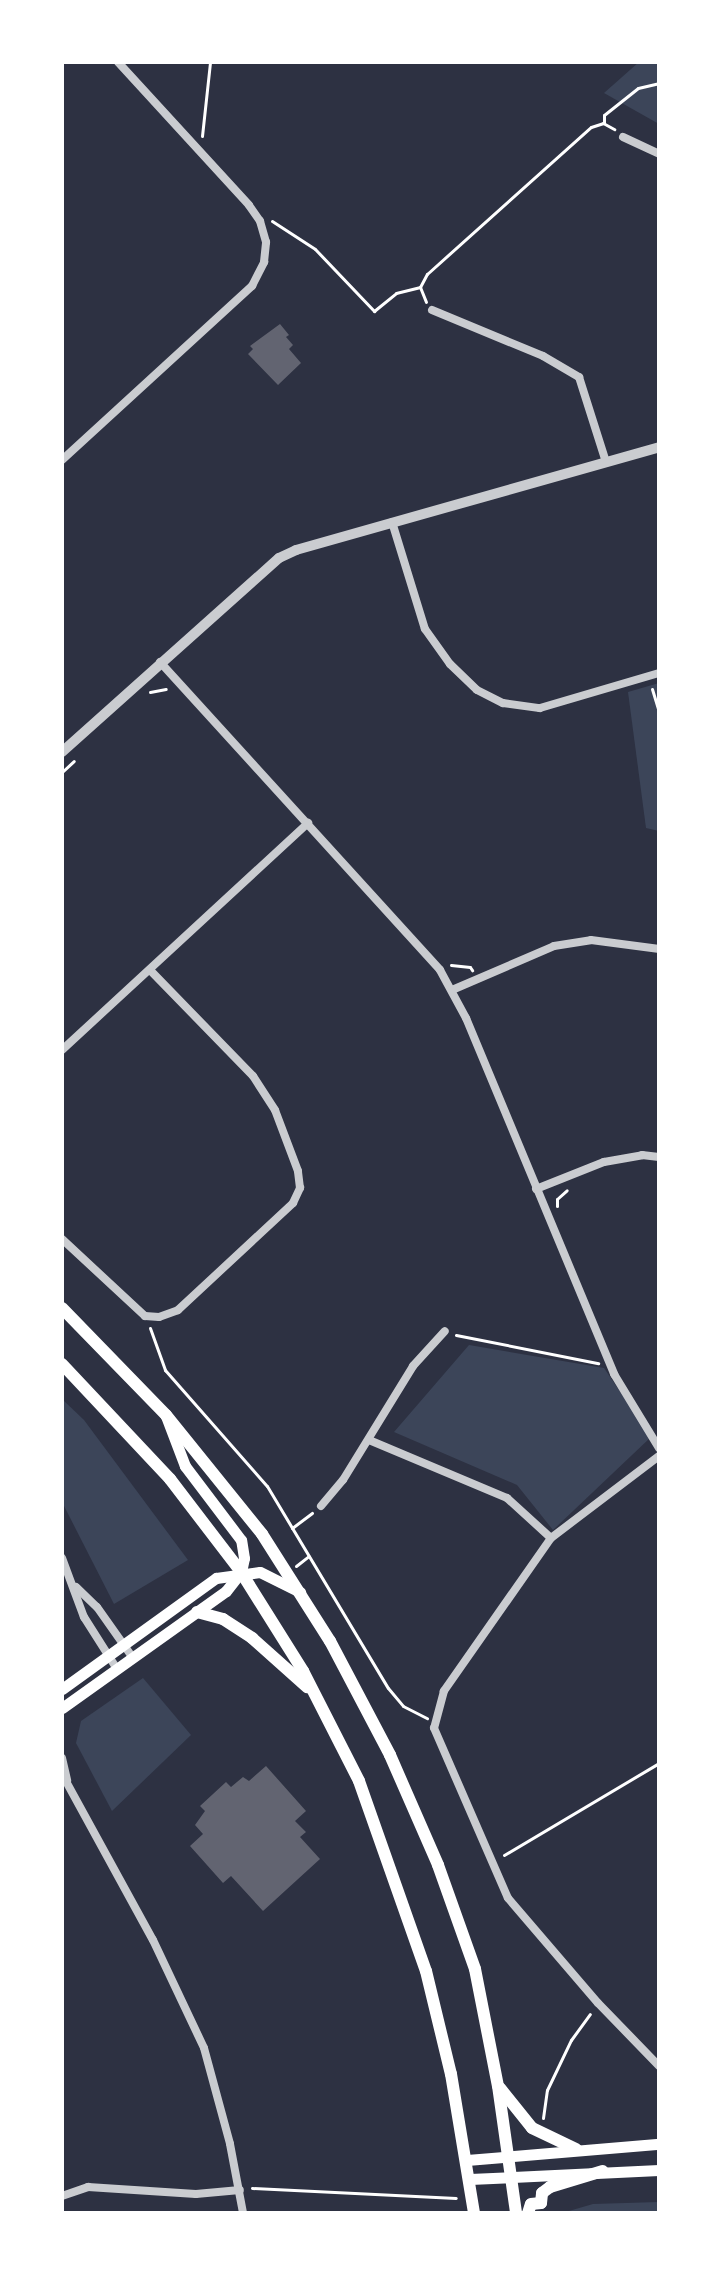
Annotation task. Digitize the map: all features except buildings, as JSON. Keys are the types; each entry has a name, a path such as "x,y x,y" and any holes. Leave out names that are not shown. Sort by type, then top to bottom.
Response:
{"highway":[{"path":"62,1308 166,1415 230,1492 301,1593 390,1755 438,1865 475,1969 498,2086 516,2213"},
{"path":"62,1364 170,1479 241,1572 315,1694 359,1781 426,1971 451,2074 474,2213"},
{"path":"197,1612 223,1619 252,1638 315,1694"},
{"path":"498,2086 526,2122 540,2133 576,2149"},
{"path":"528,2213 531,2204 541,2203 542,2193 550,2187 603,2171"}],"main road":[{"path":"62,1708 226,1591 241,1572 244,1558 241,1540 185,1466 166,1415"},
{"path":"62,1689 216,1578 241,1572 260,1572 301,1593"},
{"path":"467,2160 659,2144"},
{"path":"470,2179 659,2170"}],"street":[{"path":"62,460 252,286 264,262 266,242 260,221 249,205 118,62"},
{"path":"623,137 659,154"},
{"path":"432,310 530,350 579,377 606,462"},
{"path":"62,752 279,558 392,522 659,447"},
{"path":"392,522 425,629 450,664 477,690 503,703 540,708 654,674"},
{"path":"160,662 425,951 452,990 607,1359 659,1448"},
{"path":"62,1050 308,823"},
{"path":"452,990 554,946 591,940 659,949"},
{"path":"62,1239 145,1316 159,1317 178,1310 293,1203 300,1188 298,1171 275,1110 253,1076 150,970"},
{"path":"536,1189 604,1162 642,1155 659,1157"},
{"path":"321,1506 369,1440 413,1366 445,1331"},
{"path":"369,1440 507,1498 551,1538"},
{"path":"659,1456 551,1538 444,1691 434,1719 437,1742 491,1863 525,1921 659,2066"},
{"path":"62,1558 84,1617 117,1669"},
{"path":"75,1587 97,1607 133,1658"},
{"path":"62,1758 65,1777 153,1940 204,2048 243,2213"},
{"path":"62,2196 88,2187 196,2194 240,2190"}],"path":[{"path":"201,139 206,128 210,62"},
{"path":"603,123 604,115 638,88 659,83"},
{"path":"603,123 623,137"},
{"path":"269,218 315,249 374,311 396,293 420,287 427,274 579,137 591,127 603,123"},
{"path":"654,674 659,712"},
{"path":"150,1316 158,1357 165,1370 267,1486 388,1688 403,1706 419,1716 434,1719"},
{"path":"445,1331 471,1341 597,1363 607,1359"},
{"path":"292,1528 321,1506"},
{"path":"491,1863 659,1763"},
{"path":"540,2133 547,2090 571,2040 598,2003"},
{"path":"240,2190 257,2188 458,2198"}],"shaded area":[{"path":"639,62 659,62 659,124 604,93"},
{"path":"659,683 659,831 646,828 628,692"},
{"path":"469,1345 604,1368 651,1437 553,1530 517,1485 394,1432"},
{"path":"62,1399 84,1420 188,1560 114,1604 62,1502"},
{"path":"143,1678 191,1735 112,1811 76,1743 81,1721"},
{"path":"659,2202 659,2213 562,2213 593,2204"}]}
